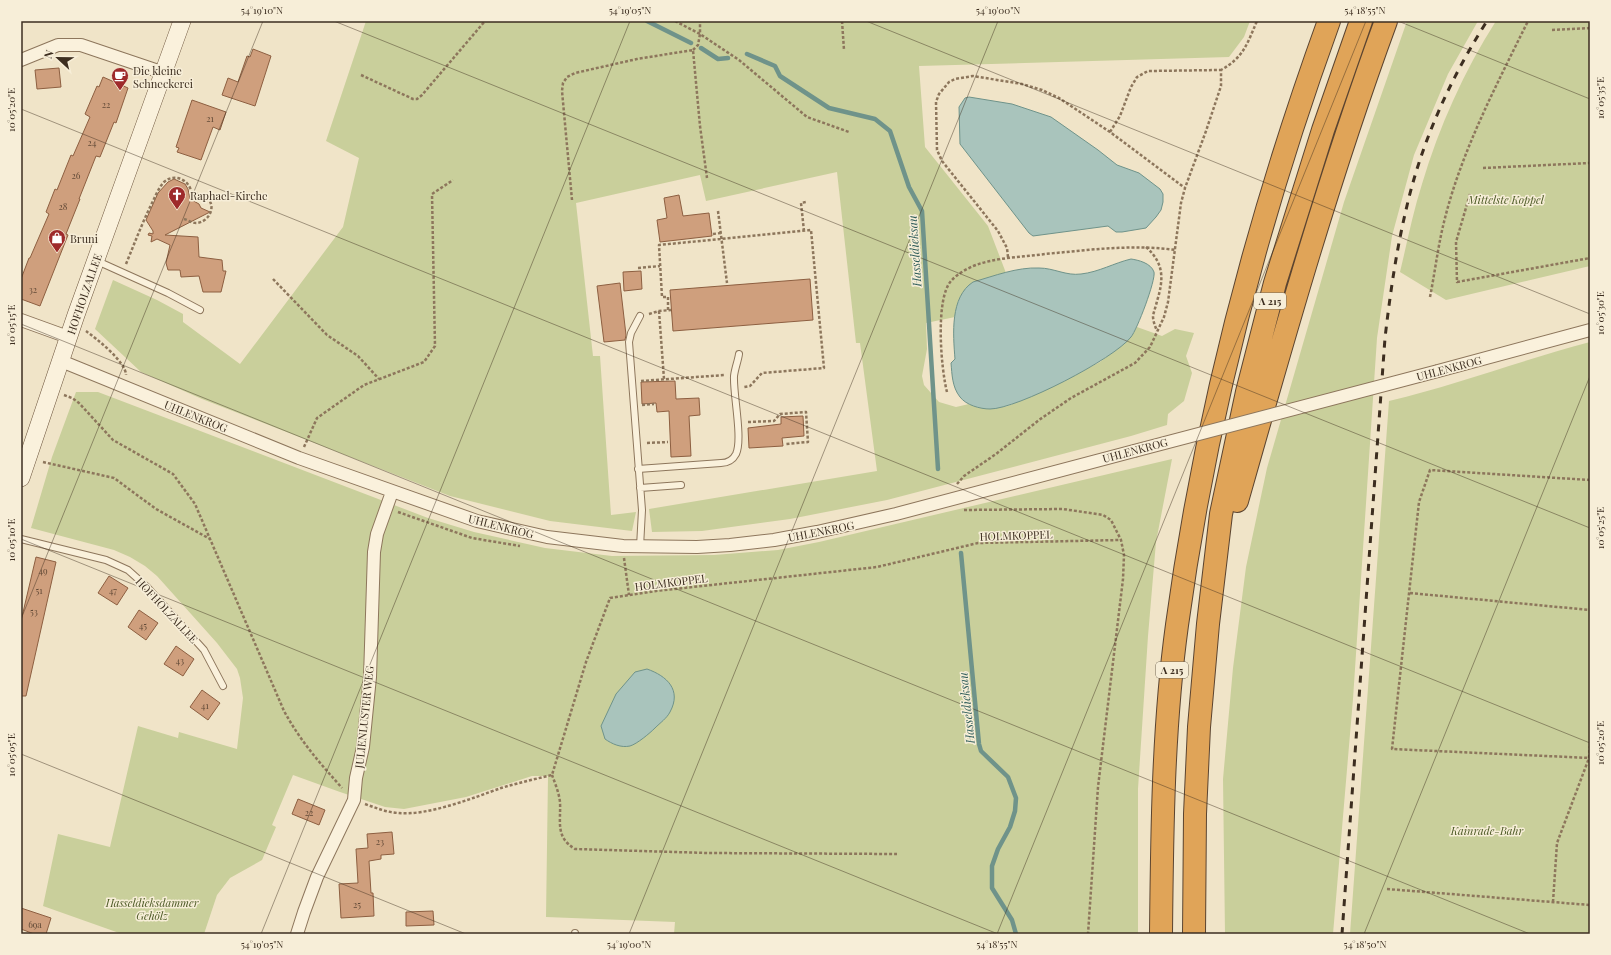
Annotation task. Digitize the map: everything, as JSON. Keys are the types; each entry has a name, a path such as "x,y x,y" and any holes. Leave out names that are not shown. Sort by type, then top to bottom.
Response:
{"highway":[{"name":"A 215","path":"1161,934 1162,818 1167,725 1177,626 1200,477 1224,368 1264,219 1282,158 1329,21"},
{"name":"A 215","path":"1194,934 1195,814 1199,727 1208,624 1221,514 1247,392 1273,290 1316,151 1361,21"},
{"path":"1213,590 1296,290 1330,182 1386,21"}],"street":[{"name":"HOFHOLZALLEE","path":"21,478 95,260 182,21"},
{"path":"21,60 58,45 81,45 164,73"},
{"path":"21,320 70,332"},
{"name":"UHLENKROG","path":"61,361 299,458 477,521 547,537 586,543 640,547 697,547 774,540 855,524 954,494 1134,451 1590,330"},
{"name":"JULIENLUSTER WEG","path":"297,934 317,877 354,800 356,778 363,747 370,677 374,552 377,534 392,492"}],"lane":[{"path":"95,260 168,293 200,310"},
{"path":"640,316 631,333 629,342 642,510 640,547"},
{"path":"638,469 726,463 736,455 738,449 734,375 739,354"},
{"path":"640,488 681,485"},
{"name":"HOFHOLZALLEE","path":"21,540 106,560 128,570 147,587 204,650 223,686"}],"path":[{"path":"361,75 413,99 417,99 486,21"},
{"path":"676,21 700,34 739,60 807,117 849,132"},
{"path":"572,200 562,101 563,83 567,77 575,73 637,59 693,50 698,45 700,21"},
{"path":"842,21 844,50"},
{"path":"1110,132 1120,116 1137,77 1142,73 1148,71 1221,70 1233,63 1239,57 1246,46 1257,21"},
{"path":"1430,297 1444,222 1459,172 1492,94 1528,21"},
{"path":"1552,30 1590,28"},
{"path":"693,50 700,126 707,178"},
{"path":"1088,934 1098,787 1123,579 1124,555 1121,540 1111,520 1103,514 1064,508 965,511 954,494 964,476 1071,398 1135,363 1150,347 1164,317 1168,302 1181,204 1185,188 1221,86 1221,70"},
{"path":"1008,257 1007,248 998,231 942,160 937,150 936,102 943,87 956,79 973,76 1022,84 1042,90 1059,98 1110,132 1185,188"},
{"path":"1483,168 1590,163"},
{"path":"123,272 144,220 163,183 172,178 179,178 188,183 192,192 191,198"},
{"path":"299,458 317,418 364,385 424,362 435,346 432,194 454,180"},
{"path":"184,219 195,223 201,222 207,218 211,210 208,199 192,192"},
{"path":"1470,194 1456,242 1457,282 1590,258"},
{"path":"804,231 801,203 806,202"},
{"path":"718,211 727,283"},
{"path":"640,316 670,310 668,297 662,297 659,245 811,230 824,368 762,373 750,386 735,387"},
{"path":"713,234 721,233"},
{"path":"946,392 942,363 942,302 944,293 950,282 960,272 980,263 1008,257 1103,248 1146,247 1176,250"},
{"path":"1146,247 1154,254 1158,261 1162,277 1161,290 1153,316 1157,332"},
{"path":"638,268 660,266"},
{"path":"273,279 327,335 358,356 379,379"},
{"path":"659,311 664,379"},
{"path":"70,332 86,331 114,356 126,370 127,388"},
{"path":"632,381 734,375"},
{"path":"51,390 72,398 113,440 173,474 195,504 284,711 297,734 314,757 354,800 380,810 398,813 417,812 466,801 503,788 552,775 560,800 560,831 566,844 575,849 708,853 897,854"},
{"path":"737,422 774,420 780,414 806,412 808,442 786,444"},
{"path":"636,444 668,442"},
{"path":"28,458 114,478 156,509 210,540"},
{"path":"1589,758 1392,749 1419,502 1430,470 1590,480"},
{"name":"HOLMKOPPEL","path":"552,775 586,662 610,598 664,590 877,567 978,543 1121,540"},
{"path":"624,558 629,595"},
{"path":"1410,593 1590,610"},
{"path":"1553,902 1557,843 1589,758 1590,746"},
{"path":"1387,889 1590,905"}],"green space":[{"path":"366,21 1250,21 1244,37 1229,57 919,66 925,147 988,226 1006,273 973,282 958,302 955,317 926,323 927,349 922,376 924,385 939,402 956,407 969,404 989,409 1008,406 1058,384 1100,362 1131,337 1137,327 1162,336 1175,329 1194,333 1186,356 1192,373 1184,401 1168,414 1167,425 1131,436 887,500 790,519 702,531 652,532 649,509 877,471 860,343 856,343 837,172 706,201 700,175 576,203 593,356 600,356 611,515 636,512 632,531 550,521 450,496 202,399 141,372 95,329 113,280 157,300 183,314 183,322 240,364 343,227 359,158 326,141"},
{"path":"1407,21 1478,21 1448,74 1414,155 1392,236 1377,338 1353,699 1333,934 1225,934 1223,779 1233,668 1246,567 1267,468 1344,202"},
{"name":"Mittelste Koppel","path":"1496,21 1590,21 1590,266 1446,300 1400,272 1419,195 1444,121 1473,60"},
{"name":"Kainrade-Bahr","path":"1590,342 1590,934 1350,934 1389,401 1440,388"},
{"name":"Hasseldieksdammer Gehölz","path":"76,392 98,392 428,518 474,532 545,548 612,556 714,555 778,550 819,542 1172,459 1156,542 1148,636 1138,789 1138,934 674,934 675,922 546,917 548,776 532,776 466,797 404,809 385,807 293,775 272,825 276,827 262,860 230,878 217,895 204,934 122,934 43,906 58,834 110,847 138,726 178,738 179,732 237,749 243,698 237,669 217,643 157,576 145,566 114,550 31,528 52,457"}],"water":[{"path":"969,97 1012,104 1051,117 1117,165 1139,173 1160,189 1163,194 1161,210 1146,228 1116,232 1108,226 1033,236 1029,233 960,144 959,107 965,98"},
{"path":"1131,259 1141,261 1150,266 1154,272 1154,277 1146,305 1134,333 1121,346 1106,358 1064,381 1021,401 1003,407 990,409 982,408 969,404 960,397 954,385 951,363 955,359 955,317 960,297 973,282 1006,272 1031,268 1044,268 1070,274 1081,274"},
{"path":"647,669 661,676 670,685 674,697 670,712 653,730 636,743 630,746 620,746 614,744 605,739 601,726 616,694 635,672"}],"building":[{"path":"253,49 271,56 255,106 222,95 228,78 238,82 247,56 250,57"},
{"path":"59,68 61,87 37,89 35,70"},
{"path":"103,77 128,88 116,123 114,122 100,157 96,156 66,234 68,235 40,306 21,299 21,279 49,214 46,212 55,189 57,190 71,155 73,156 90,117 85,114 97,86 99,87"},
{"path":"192,100 226,112 220,130 213,127 201,160 177,152 179,148 176,147"},
{"path":"174,179 185,184 188,189 190,199 199,204 201,208 210,212 165,235 198,237 199,257 222,260 223,271 226,271 221,292 203,292 199,276 181,277 180,270 168,270 166,263 170,245 157,239 151,242 152,236 148,235 149,233 153,234 153,231 146,220 158,193 168,182"},
{"path":"679,195 683,216 709,213 712,236 660,242 657,220 667,218 664,198"},
{"path":"641,271 642,289 624,291 623,272"},
{"path":"810,279 813,320 673,331 670,290"},
{"path":"620,283 626,335 625,340 604,342 597,286"},
{"path":"675,381 676,399 699,398 700,415 689,416 691,456 671,457 669,411 657,412 656,403 642,404 641,382"},
{"path":"803,416 804,436 782,438 783,446 749,448 748,428 781,424 781,417"},
{"path":"36,557 56,562 26,696 21,696 21,621"},
{"path":"109,576 128,588 117,605 98,593"},
{"path":"139,610 158,623 146,640 128,627"},
{"path":"176,646 194,659 183,676 164,664"},
{"path":"202,690 220,703 208,720 190,707"},
{"path":"298,799 325,810 319,825 292,814"},
{"path":"392,832 394,854 381,855 381,859 369,861 374,916 341,918 339,884 358,883 356,849 368,848 367,834"},
{"path":"21,908 51,918 46,934 34,934 21,929"},
{"path":"433,911 434,925 406,926 406,912"}],"waterway":[{"name":"Hasseldieksau","path":"647,21 691,43"},
{"name":"Hasseldieksau","path":"701,48 718,59 728,58"},
{"name":"Hasseldieksau","path":"747,54 775,66 780,76 829,108 875,119 890,131 909,187 922,211 938,469"},
{"name":"Hasseldieksau","path":"961,553 979,744 981,751 1008,777 1016,798 1015,811 1010,827 998,849 992,866 992,888 1012,920 1016,934"}],"railway":[{"path":"1342,934 1385,338 1399,242 1412,185 1428,136 1449,89 1487,21"}],"place":[{"name":"Die kleine Schneckerei","path":"120,91"},
{"name":"Raphael-Kirche","path":"177,210"},
{"name":"Bruni","path":"57,253"}]}
